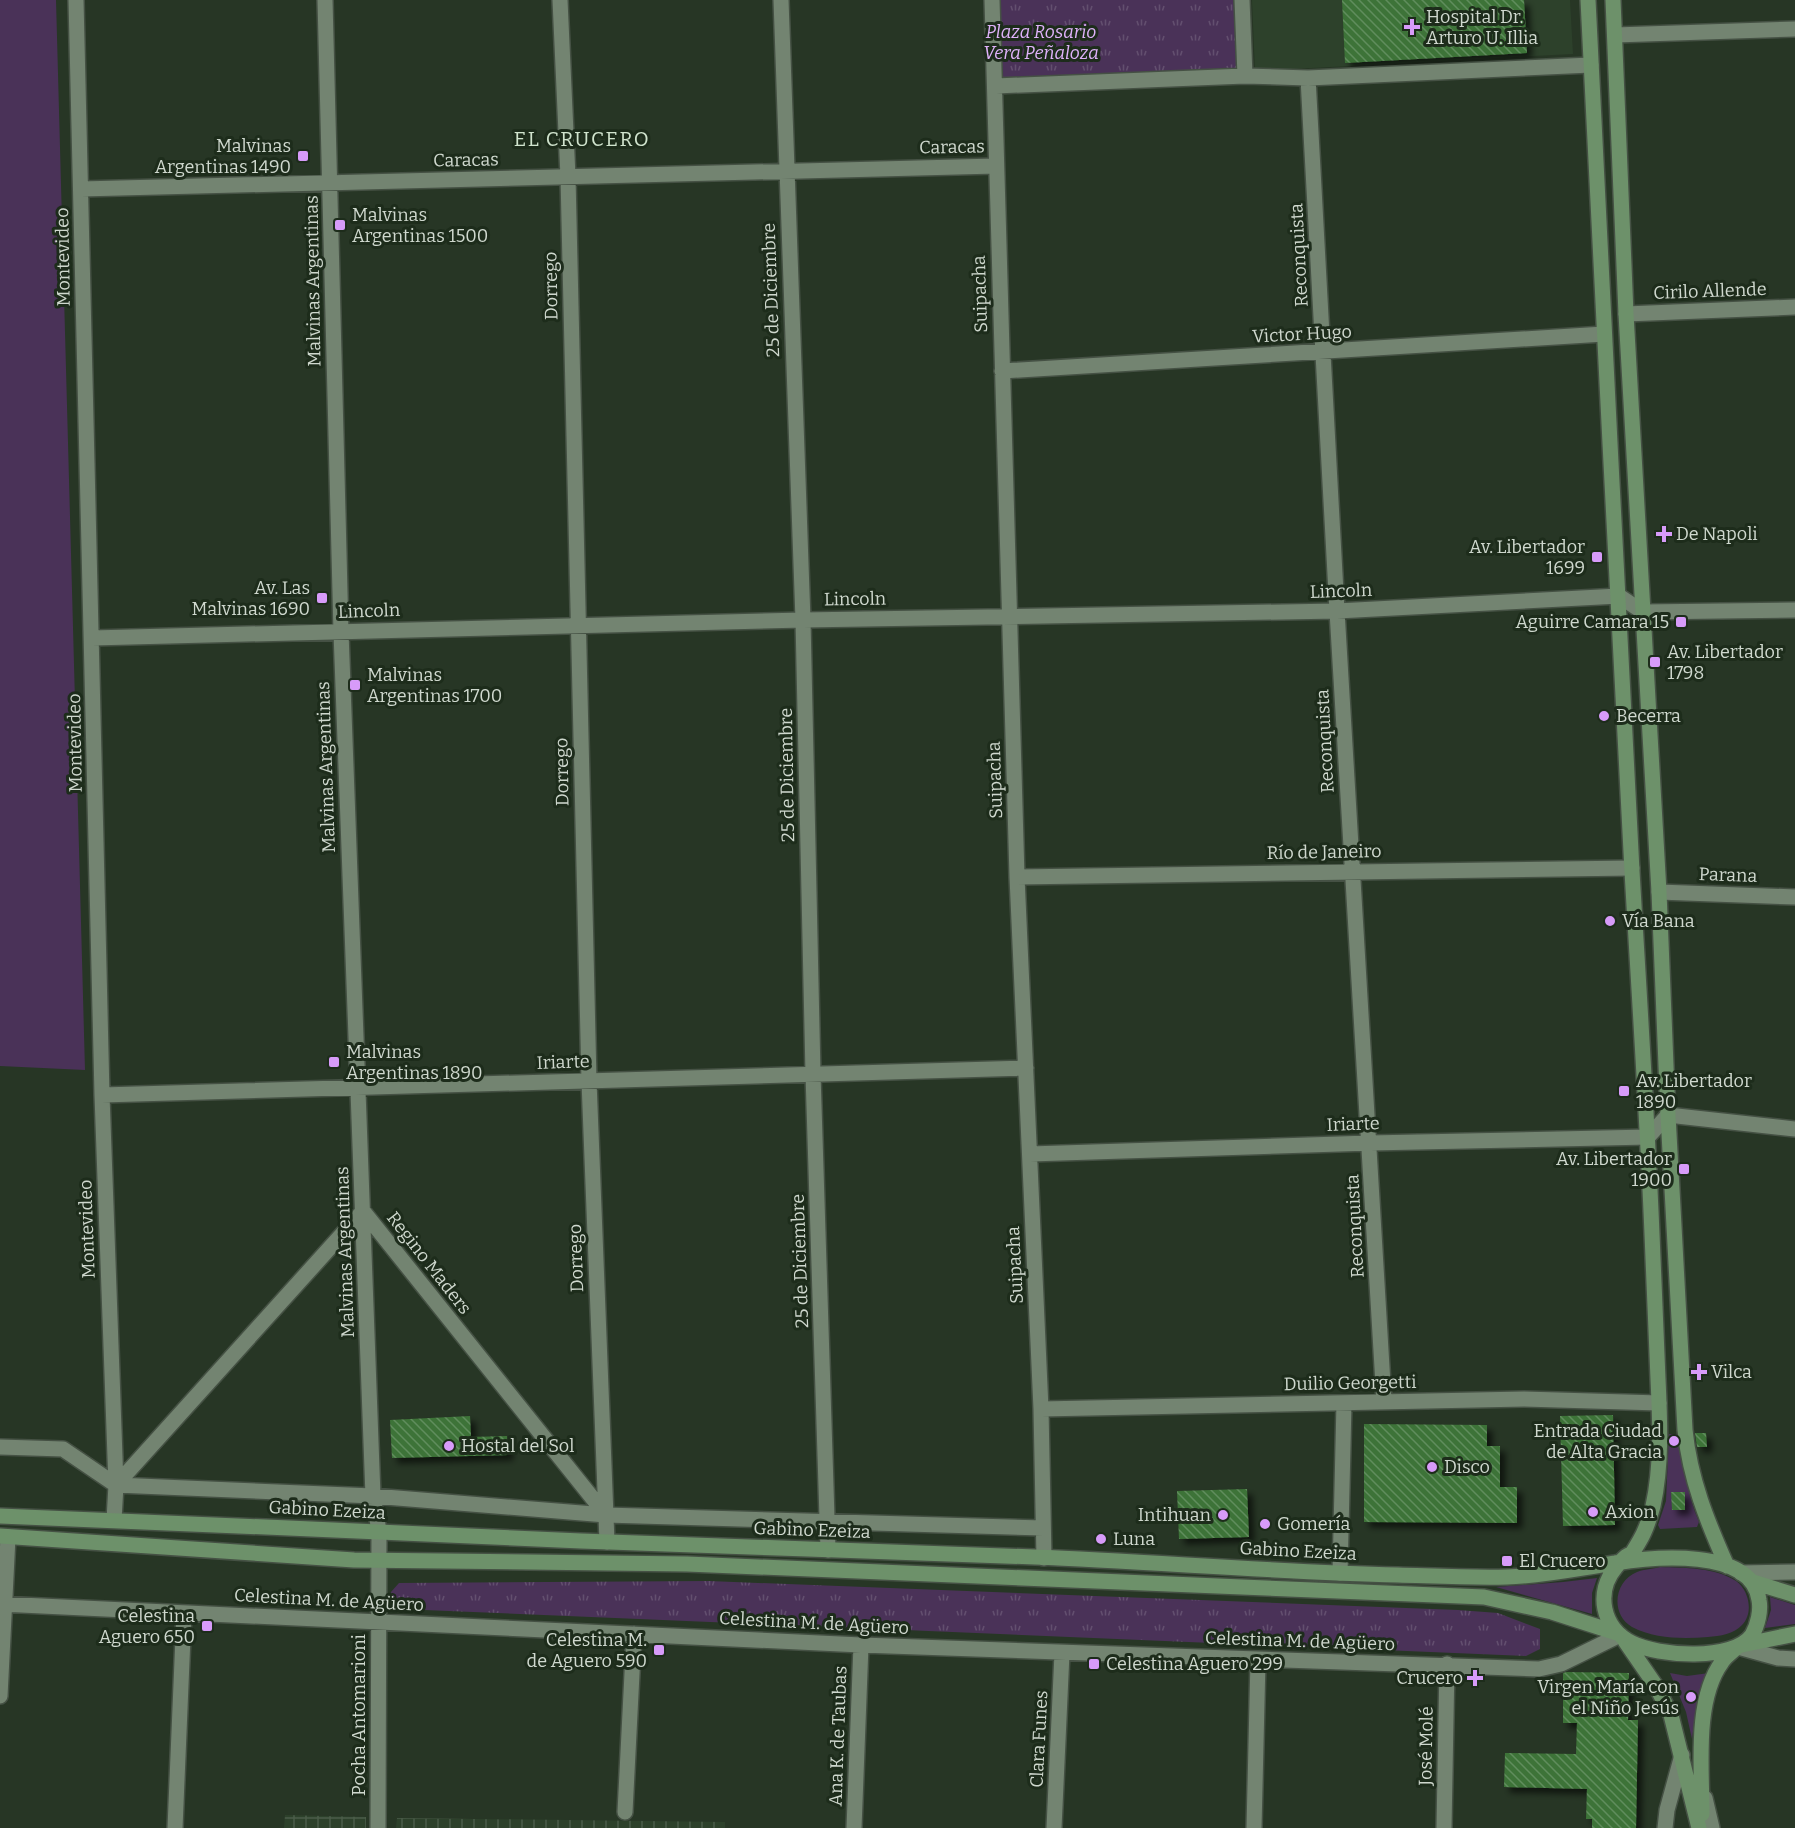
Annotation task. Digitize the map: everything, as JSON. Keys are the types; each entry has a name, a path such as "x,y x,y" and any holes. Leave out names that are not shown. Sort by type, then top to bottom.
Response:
{"main road":[{"path":"1588,0 1632,868 1648,1137 1659,1403 1659,1457 1654,1502 1641,1538 1629,1556 1608,1579 1604,1602 1605,1615 1638,1657 1671,1715 1700,1828"},
{"path":"1613,0 1626,314 1659,892 1668,1115 1687,1453 1705,1518 1727,1566"},
{"name":"Gabino Ezeiza","path":"0,1516 1044,1558 1340,1573 1505,1577 1566,1571 1622,1561"},
{"name":"Gabino Ezeiza","path":"4,1536 379,1561 687,1564 1484,1597 1552,1612 1620,1635"},
{"path":"1622,1561 1658,1558 1696,1559 1727,1566 1747,1577 1795,1595"},
{"path":"1700,1828 1703,1718 1710,1684 1722,1662 1754,1631 1759,1616 1759,1597 1747,1577"},
{"path":"1620,1635 1642,1647 1666,1652 1695,1653 1738,1647 1795,1634"}],"street":[{"name":"Montevideo","path":"76,0 102,1095 116,1485 114,1520"},
{"name":"Malvinas Argentinas","path":"324,0 340,632 373,1497 379,1531"},
{"name":"Dorrego","path":"560,0 568,177 589,1081 607,1542"},
{"name":"25 de Diciembre","path":"781,0 785,171 803,620 813,1074 828,1550"},
{"name":"Suipacha","path":"992,0 1017,877 1041,1408 1044,1558"},
{"path":"1242,0 1245,76"},
{"path":"1615,35 1795,29"},
{"path":"996,86 1245,76 1308,78 1591,65"},
{"name":"Reconquista","path":"1308,78 1384,1401"},
{"name":"Caracas","path":"81,189 996,166"},
{"name":"Cirilo Allende","path":"1626,314 1795,307"},
{"name":"Victor Hugo","path":"1002,371 1604,334"},
{"path":"1619,596 1643,612 1795,610"},
{"name":"Lincoln","path":"92,638 803,620 1337,611 1619,596"},
{"name":"Río de Janeiro","path":"1017,877 1632,868"},
{"name":"Parana","path":"1659,892 1795,897"},
{"name":"Iriarte","path":"102,1095 1026,1068"},
{"path":"1648,1137 1668,1115 1795,1129"},
{"name":"Iriarte","path":"1030,1154 1648,1137"},
{"name":"Regino Maders","path":"116,1485 363,1211 606,1515"},
{"name":"Duilio Georgetti","path":"1041,1408 1524,1399 1659,1403"},
{"path":"1340,1573 1344,1403"},
{"path":"0,1447 63,1449 116,1485 373,1497 606,1515 1043,1528"},
{"name":"Pocha Antomarioni","path":"378,1828 379,1531"},
{"path":"0,1696 4,1536"},
{"path":"1747,1577 1795,1572"},
{"name":"Celestina M. de Agüero","path":"2,1604 861,1645 1547,1668 1561,1664 1620,1635"},
{"path":"175,1828 184,1613"},
{"path":"625,1812 634,1634"},
{"name":"Ana K. de Taubas","path":"854,1828 861,1645"},
{"path":"1738,1647 1778,1658 1795,1659"},
{"name":"Clara Funes","path":"1054,1828 1062,1653"},
{"path":"1254,1828 1258,1660"},
{"name":"José Molé","path":"1444,1828 1447,1664"},
{"path":"1665,1828 1667,1810 1682,1755"},
{"path":"1702,1784 1712,1828"}],"shaded area":[{"name":"Hospital Dr. Arturo U. Illia","path":"1252,0 1570,0 1573,54 1255,71"},
{"path":"285,1815 366,1817 366,1828 284,1828"},
{"path":"397,1818 725,1822 725,1828 396,1828"}],"green space":[{"path":"0,0 56,0 85,1070 0,1066"},
{"name":"Plaza Rosario Vera Peñaloza","path":"992,0 1242,0 1245,76 996,86"},
{"path":"1669,1434 1680,1434 1686,1479 1699,1522 1697,1527 1660,1529 1658,1525 1666,1501"},
{"path":"1660,1567 1709,1571 1736,1581 1747,1596 1749,1608 1746,1620 1739,1628 1731,1632 1699,1638 1660,1636 1632,1627 1620,1614 1618,1606 1623,1583 1637,1572"},
{"path":"1597,1578 1592,1593 1592,1614 1496,1587 1563,1582"},
{"path":"709,1581 1498,1613 1540,1629 1540,1649 1526,1656 400,1609 392,1601 391,1592 399,1583"},
{"path":"1770,1597 1795,1605 1795,1624 1765,1628 1771,1610"},
{"path":"1670,1673 1687,1676 1709,1673 1697,1703 1692,1739 1686,1712"}],"building":[{"path":"1342,0 1524,0 1527,53 1345,63"},
{"path":"1613,1415 1615,1525 1563,1526 1560,1416"},
{"name":"Hostal del Sol","path":"470,1416 471,1437 507,1436 508,1455 392,1458 390,1420"},
{"name":"Disco","path":"1364,1424 1487,1425 1487,1446 1500,1446 1500,1487 1517,1487 1517,1523 1364,1522"},
{"path":"1695,1433 1706,1433 1707,1447 1697,1447"},
{"path":"1247,1489 1249,1537 1179,1539 1177,1491"},
{"path":"1671,1492 1685,1492 1685,1510 1672,1510"},
{"path":"1563,1673 1629,1673 1628,1720 1638,1720 1636,1828 1592,1828 1592,1819 1586,1819 1587,1789 1504,1787 1505,1753 1576,1754 1577,1723 1563,1723"}],"place":[{"name":"Hospital Dr. Arturo U. Illia","path":"1412,27"},
{"name":"Malvinas Argentinas 1490","path":"303,156"},
{"name":"Malvinas Argentinas 1500","path":"340,225"},
{"name":"De Napoli","path":"1664,534"},
{"name":"Av. Libertador 1699","path":"1597,557"},
{"name":"Av. Las Malvinas 1690","path":"322,598"},
{"name":"Aguirre Camara 15","path":"1681,622"},
{"name":"Av. Libertador 1798","path":"1655,662"},
{"name":"Malvinas Argentinas 1700","path":"355,685"},
{"name":"Becerra","path":"1604,716"},
{"name":"Vía Bana","path":"1610,921"},
{"name":"Malvinas Argentinas 1890","path":"334,1062"},
{"name":"Av. Libertador 1890","path":"1624,1091"},
{"name":"Av. Libertador 1900","path":"1684,1169"},
{"name":"Vilca","path":"1699,1372"},
{"name":"Entrada Ciudad de Alta Gracia","path":"1674,1441"},
{"name":"Hostal del Sol","path":"449,1446"},
{"name":"Disco","path":"1432,1467"},
{"name":"Axion","path":"1593,1512"},
{"name":"Intihuan","path":"1223,1515"},
{"name":"Gomería","path":"1265,1524"},
{"name":"Luna","path":"1101,1539"},
{"name":"El Crucero","path":"1507,1561"},
{"name":"Celestina Aguero 650","path":"207,1626"},
{"name":"Celestina M. de Aguero 590","path":"659,1650"},
{"name":"Celestina Aguero 299","path":"1094,1664"},
{"name":"Crucero","path":"1475,1678"},
{"name":"Virgen María con el Niño Jesús","path":"1691,1697"}],"district":[{"name":"EL CRUCERO","path":"582,139"}]}
